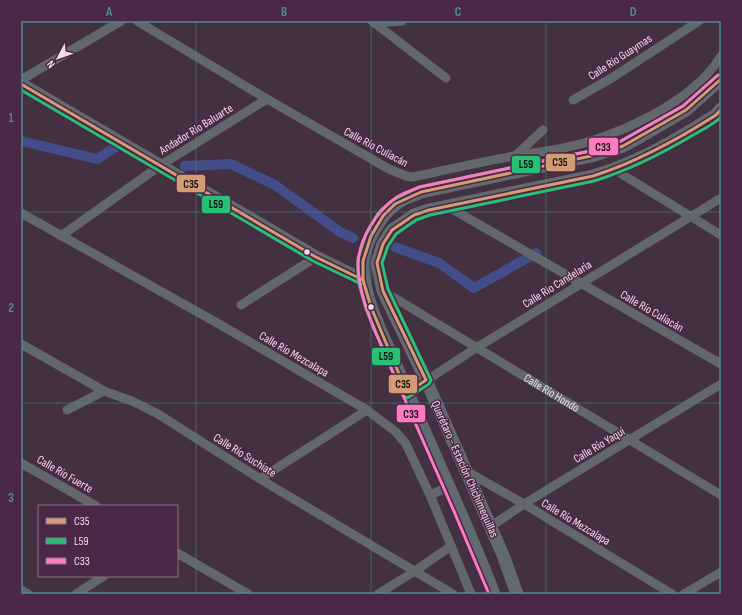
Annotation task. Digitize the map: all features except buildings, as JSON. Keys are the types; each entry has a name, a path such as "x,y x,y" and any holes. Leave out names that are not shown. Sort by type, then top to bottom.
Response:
{"main road":[{"name":"Querétaro - Estación Chichimequillas","path":"494,594 482,563 407,393 372,307 363,280 363,261 371,236 383,216 395,204 421,192 597,154 623,146 686,110 721,79"},
{"path":"21,84 316,256 363,280"},
{"name":"Querétaro - Estación Chichimequillas","path":"517,594 503,555 426,380 383,291 377,263 383,244 392,230 414,215 429,210 593,176 615,170 661,148 710,118 721,109"}],"street":[{"path":"21,80 121,21"},
{"name":"Calle Río Culiacán","path":"137,21 267,99 389,169 412,177 514,156 560,149 601,138 640,122 692,90 721,56"},
{"path":"373,22 402,21"},
{"name":"Calle Río Guaymas","path":"573,100 610,79 699,21"},
{"path":"373,22 446,78"},
{"name":"Andador Río Baluarte","path":"60,236 161,165 267,99"},
{"path":"640,122 652,130"},
{"path":"514,156 543,130"},
{"path":"597,154 601,138"},
{"path":"615,170 721,235"},
{"name":"Calle Río Candelaria","path":"407,393 476,348 721,198"},
{"name":"Calle Río Culiacán","path":"447,206 721,364"},
{"name":"Calle Río Mezcalapa","path":"21,213 215,321 367,410 396,432 406,444 430,495 471,594"},
{"path":"241,305 316,256"},
{"name":"Calle Río Hondo","path":"383,291 721,495"},
{"name":"Calle Río Suchiate","path":"21,344 104,391 132,401 158,414 260,479 453,594"},
{"name":"Calle Río Yaqui","path":"490,527 524,504 721,384"},
{"path":"67,410 104,391"},
{"path":"260,479 367,410"},
{"name":"Calle Río Fuerte","path":"21,462 94,505"},
{"name":"Calle Río Mezcalapa","path":"466,471 524,504 672,594"},
{"path":"430,495 449,487"},
{"path":"378,594 451,546"},
{"path":"178,554 248,594"},
{"path":"684,594 721,572"},
{"path":"76,594 102,577"},
{"path":"21,590 28,594"}],"waterway":[{"path":"21,141 97,159 116,147"},
{"path":"185,166 231,164 275,185 340,232 353,238"},
{"path":"395,247 439,263 474,288 536,253"}],"transit line":[{"name":"L59","path":"718,75 683,106 621,141 590,151 419,187 393,200 379,212 366,234 358,259 358,280 366,309 403,396 406,398 409,397 429,384 431,380 388,289 382,263 388,246 396,234 416,220 430,215 607,177 683,141 709,126 721,117"},
{"name":"C33","path":"489,594 368,313 358,272 359,254 366,235 370,226 383,209 397,197 405,193 420,187 590,151 621,141 683,106 718,75"},
{"name":"C35","path":"721,79 686,110 623,146 591,156 421,192 395,204 383,216 371,236 363,261 363,280 371,307 407,393 426,380 383,291 377,263 383,244 392,230 414,215 429,210 593,176 625,164 672,142 716,115 721,109"},
{"name":"C35","path":"21,84 316,257 363,280"},
{"name":"L59","path":"21,90 313,261 361,284"}]}
